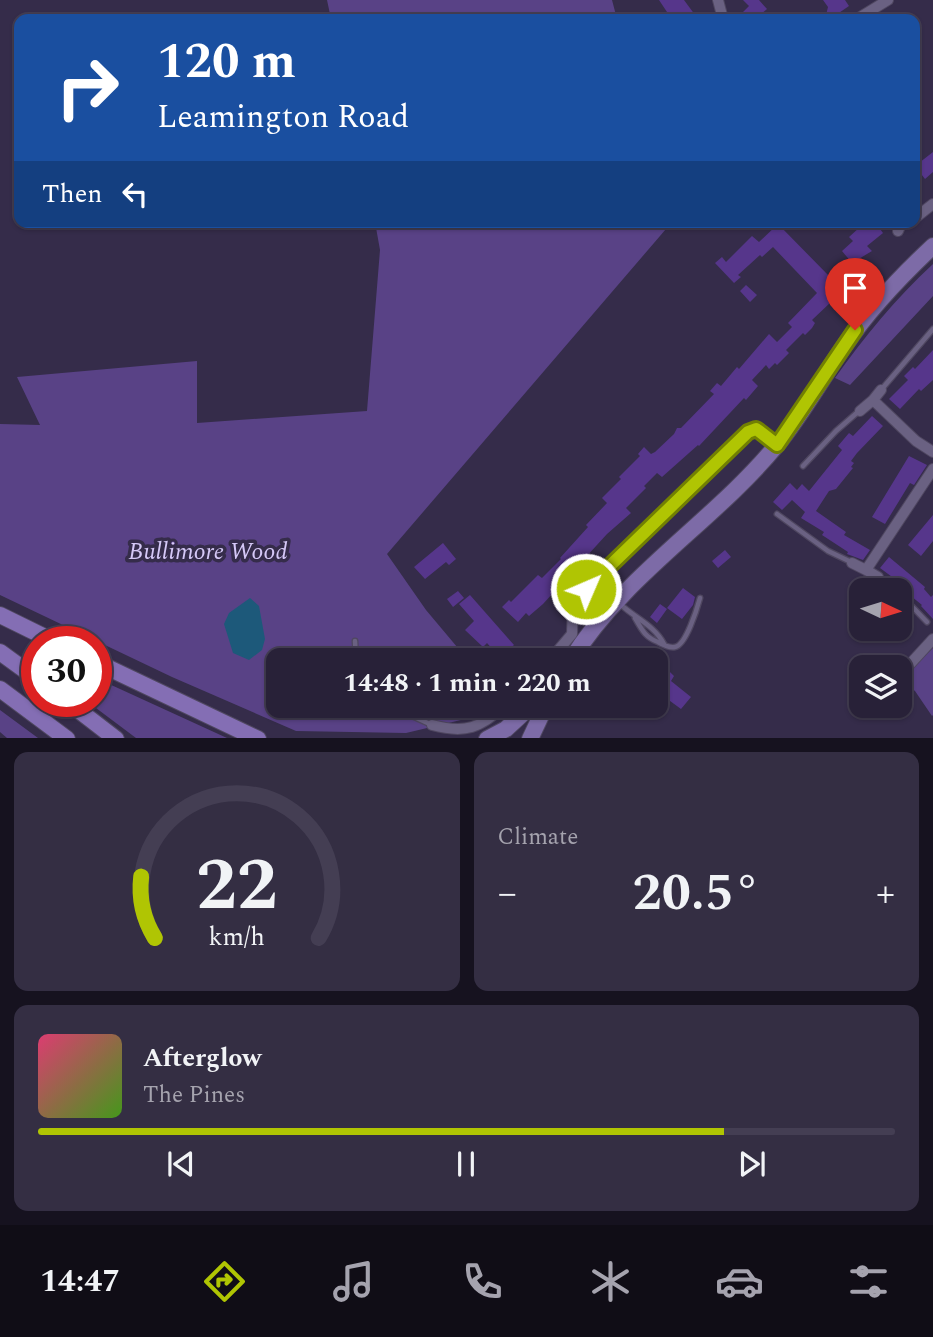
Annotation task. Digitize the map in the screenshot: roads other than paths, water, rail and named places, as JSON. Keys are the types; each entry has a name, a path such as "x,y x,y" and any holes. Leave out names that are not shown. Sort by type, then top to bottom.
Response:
{"highway":[{"path":"0,615 22,626"},
{"path":"0,652 21,667"},
{"path":"112,670 258,738"},
{"path":"0,689 67,738"},
{"path":"88,717 116,738"}],"main road":[{"path":"580,648 644,572 734,491 777,445 855,330 904,274 933,246"},
{"path":"487,738 506,729 518,718"},
{"path":"530,738 540,718"}],"street":[{"path":"864,14 882,2"},
{"path":"860,411 881,390"},
{"path":"873,400 916,441 933,452"},
{"path":"560,648 572,634 573,602 748,432 756,429 777,445"},
{"path":"866,570 933,469"},
{"path":"852,563 878,578"},
{"path":"600,576 619,599"},
{"path":"912,662 933,639"},
{"path":"432,725 453,729 476,727 492,718"}],"lane":[{"path":"881,390 933,329"},
{"path":"803,466 836,431 860,411"},
{"path":"777,514 828,551 852,563"},
{"path":"619,599 635,618 643,634 671,648 682,644 700,598"},
{"path":"912,606 927,622"},
{"path":"635,618 658,633 665,645"},
{"path":"355,641 355,648"},
{"path":"417,718 432,725"}],"water":[{"path":"250,598 259,606 265,639 262,650 249,660 233,653 224,624 229,613"}],"park label":[{"name":"Bullimore Wood","path":"208,552"}]}
